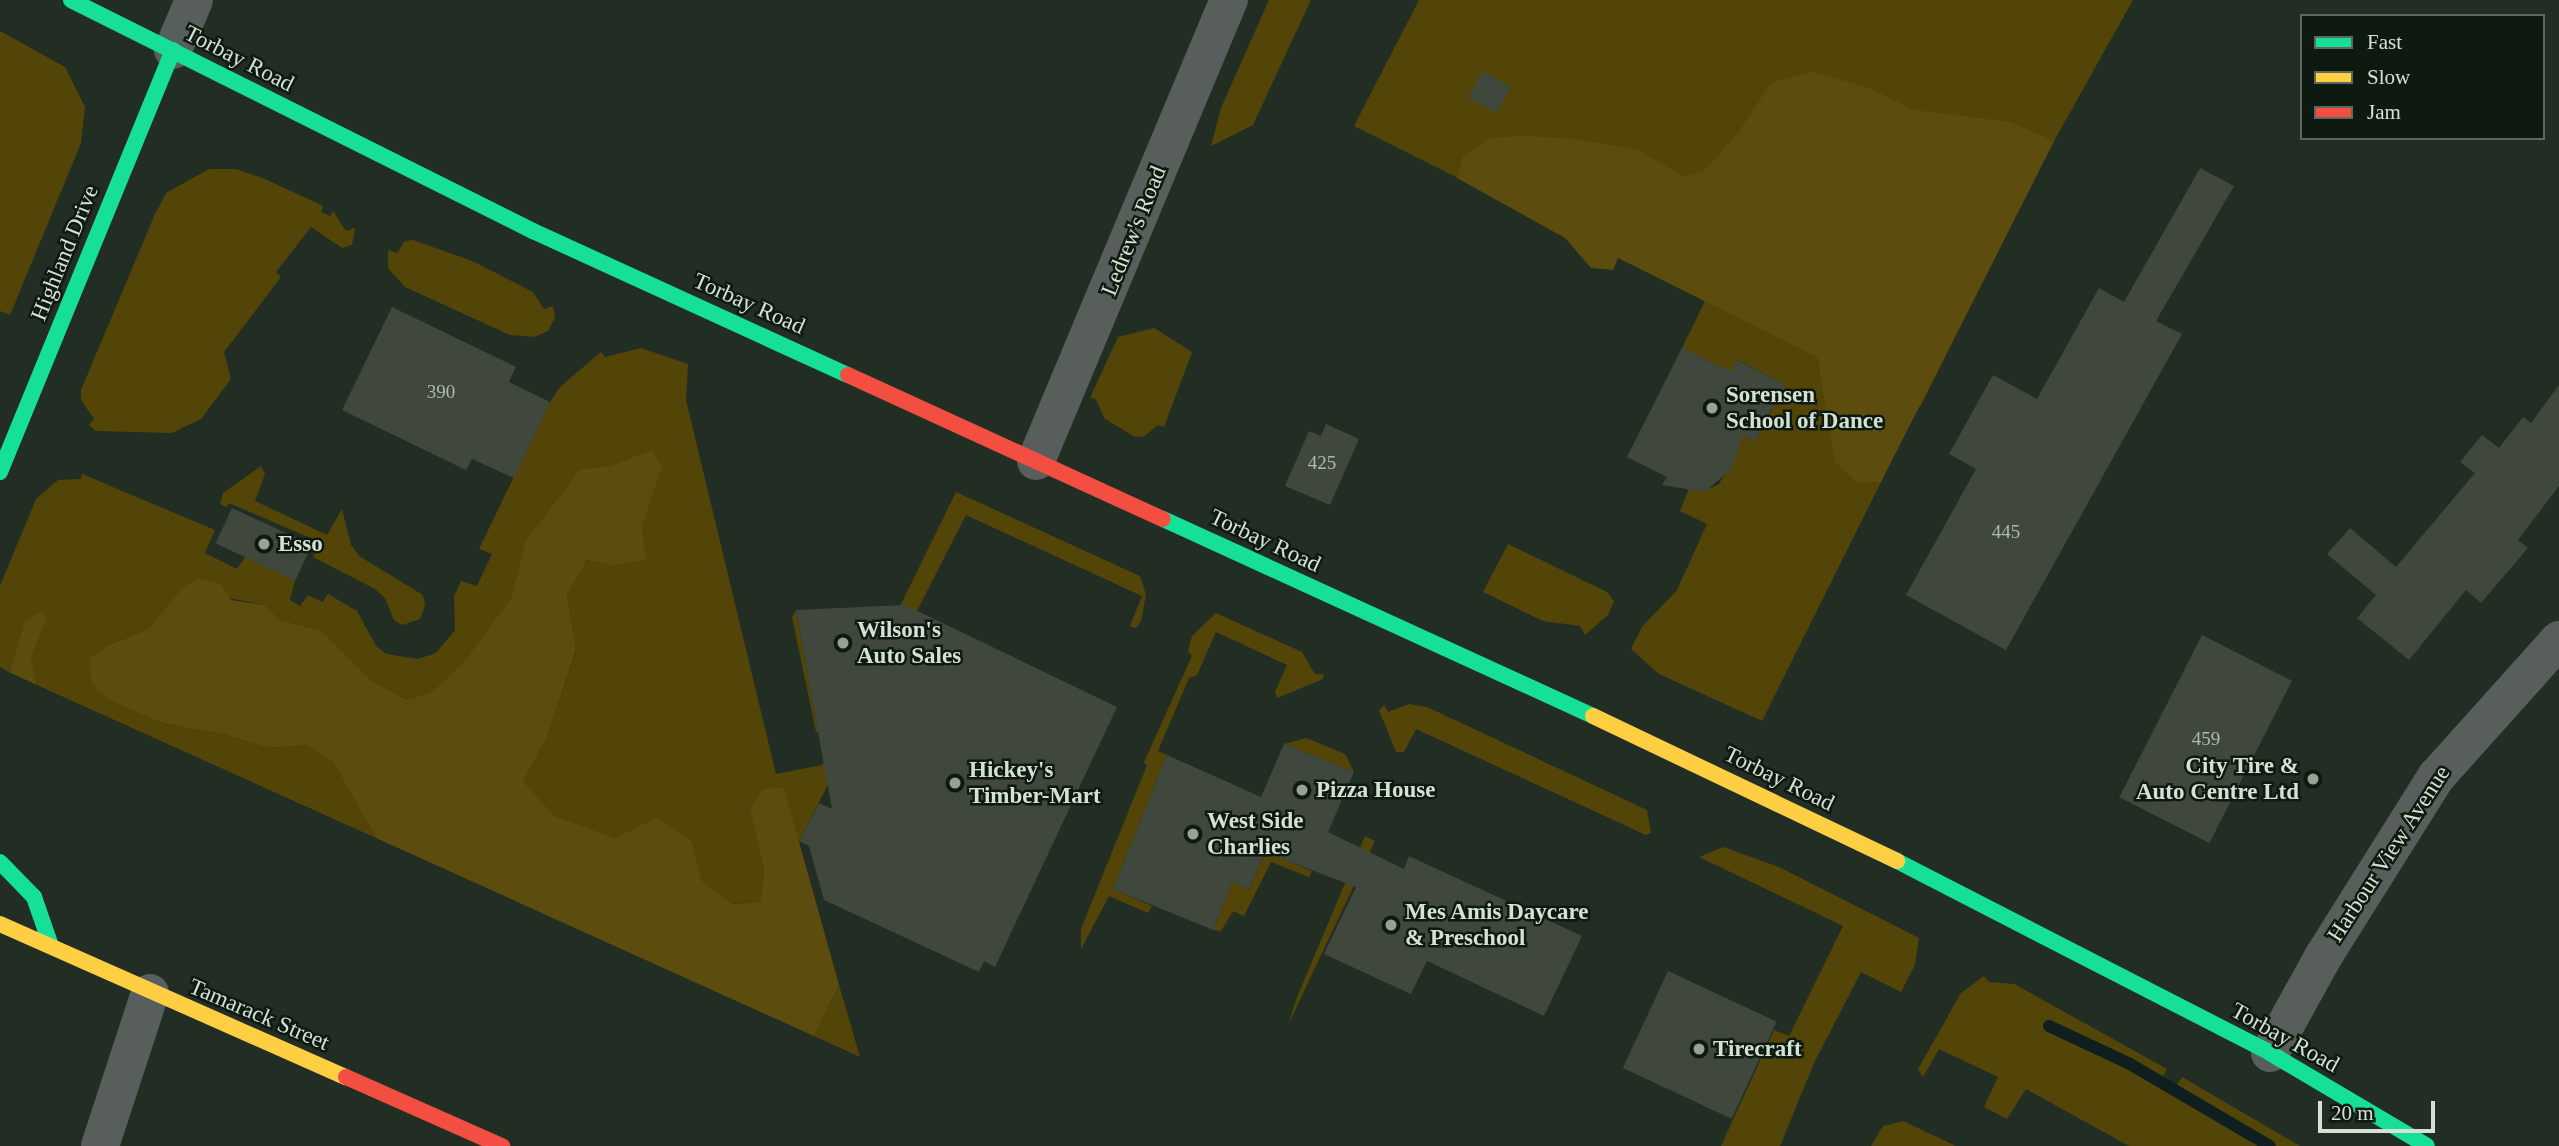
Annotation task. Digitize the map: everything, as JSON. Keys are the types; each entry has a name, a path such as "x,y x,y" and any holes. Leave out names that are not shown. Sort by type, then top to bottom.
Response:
{"main road":[{"name":"Torbay Road","path":"71,0 397,166 1714,772 1973,897 2270,1053 2427,1146"},
{"name":"Highland Drive","path":"0,472 173,50"},
{"path":"0,862 34,897 50,943"},
{"name":"Tamarack Street","path":"0,924 50,943 150,993 502,1146"}],"street":[{"path":"173,50 194,0"},
{"name":"Ledrew's Road","path":"1037,461 1229,0"},
{"name":"Harbour View Avenue","path":"2270,1053 2322,957 2436,777 2559,640"},
{"path":"100,1146 150,993"}],"shaded area":[{"path":"1269,0 1311,0 1253,125 1211,146 1221,108"},
{"path":"1419,0 2133,0 2054,141 1920,407 1817,358 1823,391 1857,482 1881,482 1762,721 1659,674 1631,649 1642,627 1677,590 1707,524 1680,511 1689,489 1705,491 1719,484 1736,454 1735,431 1755,441 1784,384 1738,360 1731,372 1682,348 1705,301 1354,126"},
{"path":"0,31 65,67 85,107 81,143 10,315 0,311"},
{"path":"1812,72 1867,87 1914,110 2010,122 2054,141 1881,482 1857,482 1835,462 1817,357 1618,258 1613,270 1591,268 1565,238 1457,178 1463,156 1490,138 1524,136 1579,139 1640,151 1684,177 1703,172 1738,133 1771,83"},
{"path":"209,169 236,169 265,179 323,206 321,212 330,216 333,211 346,231 355,228 352,245 342,248 311,227 276,272 281,277 224,352 231,379 201,419 172,433 96,431 89,425 94,419 81,400 81,390 155,214 166,193"},
{"path":"413,240 472,261 533,292 544,309 553,306 555,318 548,331 534,337 510,335 405,287 388,268 388,250 397,253 405,241"},
{"path":"1154,328 1192,352 1164,427 1158,425 1143,437 1133,436 1104,418 1096,399 1090,398 1118,337"},
{"path":"641,348 688,364 686,400 776,774 822,765 956,492 1140,576 1146,594 1141,621 1136,628 1130,626 1142,596 966,515 799,841 762,789 750,807 764,872 760,902 733,904 702,881 691,840 616,838 555,816 523,781 546,740 576,651 567,596 587,560 613,566 645,560 642,527 650,499 651,450 610,466 580,469 526,540 511,598 463,663 430,693 407,700 369,679 321,631 279,619 265,605 181,589 148,629 109,645 92,684 108,698 165,724 224,734 268,748 307,745 333,762 376,838 37,685 31,657 47,618 25,620 9,672 0,667 0,586 36,499 58,480 81,479 82,474 215,530 205,553 237,569 245,557 295,580 290,600 300,606 308,595 323,602 328,594 357,611 376,646 386,654 418,659 436,653 455,630 454,596 461,581 477,586 492,554 479,549 550,402 561,386 601,352 605,357"},
{"path":"651,450 662,466 642,527 646,560 613,566 587,560 567,596 576,650 546,740 523,781 555,816 616,838 656,818 691,840 702,881 733,904 760,902 764,872 750,808 762,789 784,788 839,985 814,1036 376,838 333,762 307,745 268,748 224,734 165,724 108,699 92,684 89,659 109,645 148,629 181,589 197,579 221,584 231,600 265,605 279,619 321,631 369,679 407,700 430,693 463,663 511,598 526,540 580,469 610,466"},
{"path":"261,466 265,474 255,501 327,535 342,509 351,545 359,556 423,595 425,605 420,619 402,625 394,620 385,598 375,589 313,557 318,547 315,540 229,503 226,507 220,504 223,493"},
{"path":"1508,544 1607,592 1614,601 1608,615 1585,635 1580,626 1543,621 1483,592"},
{"path":"796,610 818,732 792,617"},
{"path":"40,612 47,618 31,657 37,685 9,672 25,620"},
{"path":"1216,613 1302,652 1315,674 1324,674 1323,679 1277,698 1275,692 1287,665 1216,632 1197,675 1189,678 1160,746 1158,751 1167,755 1113,889 1152,906 1148,913 1109,896 1081,949 1081,929 1147,765 1144,762 1192,656 1188,651 1192,636"},
{"path":"1409,704 1427,707 1647,810 1651,833 1646,835 1416,729 1404,752 1396,752 1379,710 1384,705 1388,712"},
{"path":"1306,738 1345,754 1354,772 1284,744"},
{"path":"1365,836 1375,841 1288,1025 1297,997"},
{"path":"1247,844 1312,871 1309,877 1271,862 1244,916 1233,911 1221,931 1213,930 1232,882 1249,889 1263,857"},
{"path":"1723,847 1779,867 1919,938 1915,965 1901,992 1861,972 1814,1063 1780,1146 1721,1146 1774,1030 1789,1036 1843,926 1699,857"},
{"path":"1984,976 1989,982 2014,984 2167,1069 2162,1078 2176,1086 2182,1077 2300,1146 2129,1146 2026,1089 2007,1119 1984,1107 1998,1077 1939,1049 1923,1077 1918,1069 1961,993"},
{"path":"839,985 860,1057 814,1036"},
{"path":"1903,1121 1956,1146 1871,1146 1883,1126"}],"building":[{"path":"1483,71 1511,87 1496,113 1468,97"},
{"path":"2200,168 2234,186 2156,321 2182,334 2006,650 1906,595 1976,469 1949,454 1993,375 2037,399 2099,288 2124,302"},
{"path":"392,307 516,367 509,382 550,402 514,478 472,459 466,470 342,410"},
{"name":"Sorensen School of Dance","path":"1682,348 1731,372 1737,360 1784,384 1755,441 1743,435 1731,469 1705,492 1662,485 1667,477 1627,457"},
{"path":"2559,385 2559,486 2518,540 2528,548 2481,603 2466,590 2409,660 2357,618 2376,595 2327,554 2350,528 2396,567 2475,473 2460,462 2482,435 2499,448 2523,417 2531,423"},
{"path":"1326,424 1359,439 1330,505 1285,486 1309,431 1321,436"},
{"name":"Esso","path":"232,508 312,545 295,581 216,543"},
{"name":"Hickey's Timber-Mart","path":"905,605 1117,707 995,967 984,961 979,972 824,900 809,846 799,841 819,803 832,809 796,610"},
{"path":"2202,635 2292,681 2209,843 2119,797"},
{"path":"1284,744 1354,772 1328,832 1404,869 1409,856 1582,936 1544,1016 1427,961 1411,994 1324,954 1356,887 1265,852 1249,889 1232,882 1213,930 1113,889 1167,755 1261,797"},
{"name":"Tirecraft","path":"1668,971 1777,1022 1732,1119 1623,1068"}],"waterway":[{"path":"2049,1026 2130,1064 2270,1146"}],"traffic: fast":[{"path":"71,0 533,231 848,375"},
{"path":"0,472 173,50"},
{"path":"1163,519 1593,716"},
{"path":"1897,861 2270,1053 2427,1146"},
{"path":"0,862 34,897 50,943"}],"traffic: slow":[{"path":"1593,716 1897,861"},
{"path":"0,924 346,1077"}],"traffic: jam":[{"path":"848,375 1163,519"},
{"path":"346,1077 502,1146"}],"place":[{"name":"Sorensen School of Dance","path":"1712,408"},
{"name":"Esso","path":"264,544"},
{"name":"Wilson's Auto Sales","path":"843,643"},
{"name":"City Tire & Auto Centre Ltd","path":"2313,779"},
{"name":"Hickey's Timber-Mart","path":"955,783"},
{"name":"Pizza House","path":"1302,790"},
{"name":"West Side Charlies","path":"1193,834"},
{"name":"Mes Amis Daycare & Preschool","path":"1391,925"},
{"name":"Tirecraft","path":"1699,1049"}]}
